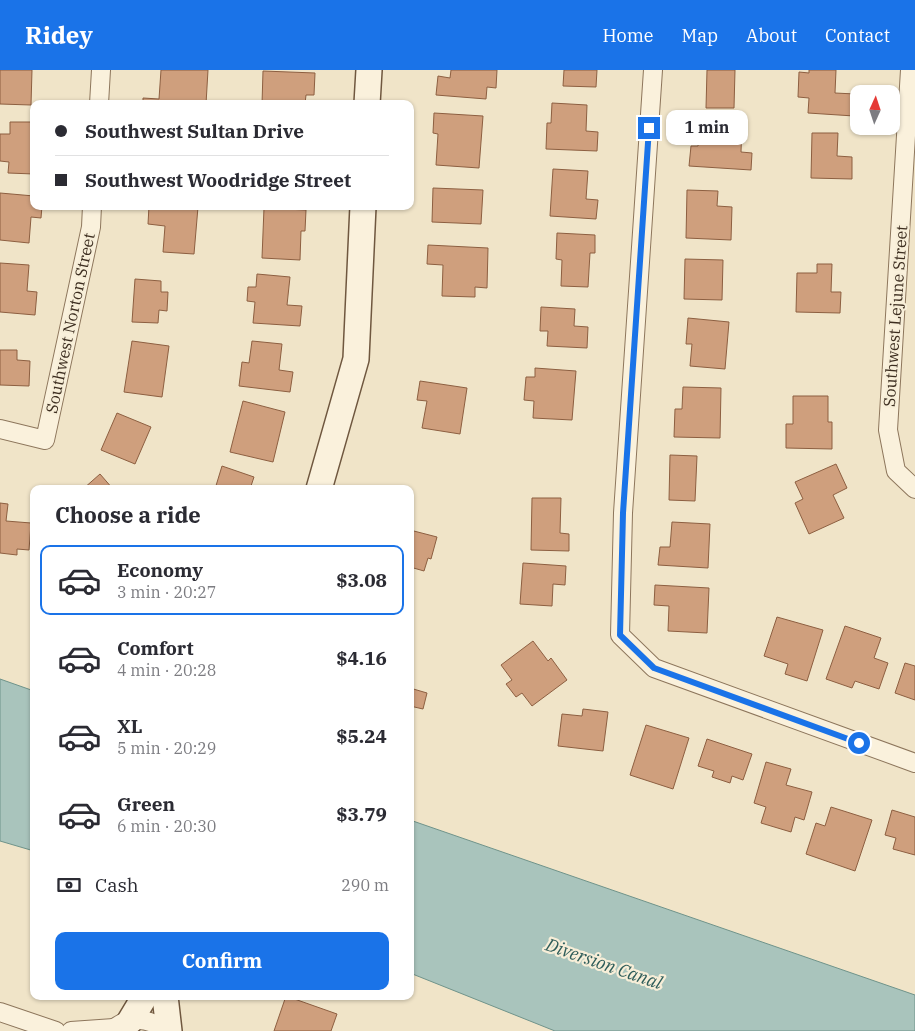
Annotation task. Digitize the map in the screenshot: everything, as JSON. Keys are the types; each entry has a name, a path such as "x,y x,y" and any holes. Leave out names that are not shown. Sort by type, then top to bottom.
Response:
{"street":[{"path":"99,100 101,70"},
{"path":"367,100 369,70"},
{"path":"653,70 623,513 620,635 654,668 915,763"},
{"name":"Southwest Lejune Street","path":"910,70 888,430 896,471 915,489"},
{"name":"Southwest Norton Street","path":"0,429 45,440 91,227 92,210"},
{"path":"320,485 356,359 363,210"},
{"path":"118,1026 141,1000"},
{"path":"166,1000 167,1031"},
{"path":"0,1012 56,1031"},
{"path":"71,1031 118,1026 141,1020 152,1022 167,1031"}],"water":[{"path":"0,679 30,690 30,850 0,841"},
{"name":"Diversion Canal","path":"414,821 915,995 915,1031 555,1031 414,975"}],"building":[{"path":"0,70 32,70 30,105 0,104"},
{"path":"161,70 208,70 206,100 143,100 143,98 159,99"},
{"path":"451,70 497,70 496,88 487,87 486,99 436,95 438,76 450,78"},
{"path":"564,70 597,70 596,87 563,86"},
{"path":"707,70 735,70 734,108 706,108"},
{"path":"809,70 836,70 835,93 850,94 850,116 808,113 809,98 798,97 799,72 809,73"},
{"path":"263,71 315,73 314,95 306,95 305,100 262,100"},
{"path":"552,103 587,105 586,131 598,132 597,151 546,149 547,123 551,123"},
{"path":"434,113 483,116 479,168 436,165 438,134 433,133"},
{"path":"10,122 30,122 30,174 8,173 9,162 0,161 0,134 10,134"},
{"path":"700,122 742,125 741,152 752,153 751,170 689,166 691,146 698,146"},
{"path":"812,133 838,133 837,156 852,157 852,179 811,178"},
{"path":"553,169 588,171 586,199 598,200 596,219 550,216"},
{"path":"433,188 483,190 481,224 432,222"},
{"path":"687,190 718,191 717,206 732,207 731,240 686,238"},
{"path":"0,193 30,196 30,210 42,210 41,218 31,217 29,243 0,240"},
{"path":"149,210 198,210 194,254 163,252 165,226 148,224"},
{"path":"264,210 306,210 305,231 301,231 300,260 262,258"},
{"path":"557,233 595,235 595,253 590,253 588,287 561,286 562,260 556,259"},
{"path":"428,245 488,248 487,288 475,287 475,297 442,296 443,265 427,264"},
{"path":"685,259 723,260 722,300 684,299"},
{"path":"0,263 29,265 27,291 37,292 35,315 0,312"},
{"path":"817,264 832,264 831,292 841,292 840,313 796,312 797,273 817,273"},
{"path":"257,274 290,277 287,305 302,306 300,326 253,323 255,302 247,301 248,287 256,287"},
{"path":"135,279 161,281 161,292 168,292 167,311 159,310 158,323 132,322"},
{"path":"541,307 575,309 574,326 588,327 587,348 547,346 548,331 540,331"},
{"path":"688,318 729,322 725,369 690,366 692,344 686,344"},
{"path":"132,341 169,346 162,397 124,392"},
{"path":"252,341 282,344 279,370 293,372 290,392 239,386 242,362 249,363"},
{"path":"0,350 17,350 17,360 30,361 29,386 0,385"},
{"path":"535,368 576,371 572,420 533,418 534,401 524,400 526,377 535,377"},
{"path":"420,381 467,388 460,434 422,428 427,401 417,400"},
{"path":"683,387 721,388 720,438 674,437 675,409 682,409"},
{"path":"793,396 828,396 828,422 832,422 832,449 786,448 786,424 793,424"},
{"path":"243,401 285,412 273,462 230,452"},
{"path":"117,413 151,427 135,464 101,450"},
{"path":"670,455 697,456 695,501 669,500"},
{"path":"836,464 847,488 833,495 844,518 809,534 795,503 803,499 795,482"},
{"path":"222,466 254,477 251,485 216,485"},
{"path":"100,474 110,485 88,485"},
{"path":"532,498 561,498 560,533 569,534 569,551 531,550"},
{"path":"0,503 8,504 6,521 30,523 30,536 29,550 17,549 17,555 0,553"},
{"path":"672,522 710,524 708,568 658,565 660,547 670,547"},
{"path":"414,531 437,537 431,559 428,558 424,571 414,568"},
{"path":"523,563 566,566 565,585 553,584 552,606 520,604"},
{"path":"655,585 709,588 707,633 668,631 669,606 654,605"},
{"path":"777,617 823,630 807,681 785,674 788,664 764,656"},
{"path":"845,626 881,638 874,658 888,663 879,689 855,681 852,688 826,679"},
{"path":"533,641 548,661 551,658 567,680 532,706 522,693 516,697 506,684 512,680 501,665"},
{"path":"905,663 915,666 915,700 895,693"},
{"path":"414,689 427,693 423,709 414,707"},
{"path":"583,709 608,712 603,751 558,746 562,714 582,716"},
{"path":"646,725 689,738 673,789 630,775"},
{"path":"707,739 752,754 743,780 732,776 730,783 712,777 714,771 698,766"},
{"path":"766,762 791,769 786,785 812,792 804,820 795,817 791,832 761,823 766,807 754,803"},
{"path":"831,807 872,820 855,871 806,854 816,823 825,826"},
{"path":"892,810 915,817 915,855 893,849 896,838 885,835"},
{"path":"285,1000 297,1000 337,1014 331,1031 274,1031"}],"route":[{"path":"649,128 623,513 620,635 654,668 859,743"}]}
